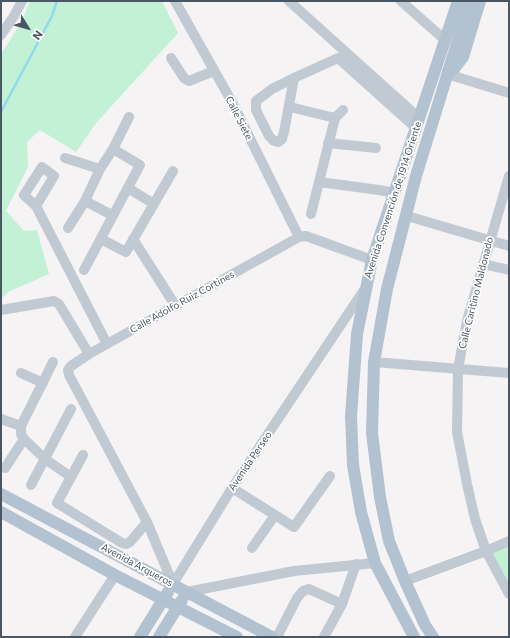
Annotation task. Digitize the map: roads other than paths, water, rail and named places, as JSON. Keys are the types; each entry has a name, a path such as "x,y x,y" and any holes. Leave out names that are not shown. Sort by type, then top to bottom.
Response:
{"main road":[{"name":"Avenida Convención de 1914 Oriente","path":"433,637 425,625 389,541 380,497 372,432 374,362 387,288 407,216 416,176 470,1"},
{"path":"448,73 454,69 463,57 480,1"},
{"name":"Avenida Convención de 1914 Oriente","path":"414,637 375,563 361,512 353,466 351,416 357,334 372,260 445,40 455,4"},
{"name":"Avenida Arqueros","path":"1,494 272,637"},
{"name":"Avenida Arqueros","path":"1,512 115,575 237,637"},
{"name":"Avenida Perseo","path":"140,637 173,584"},
{"path":"159,637 187,592"}],"street":[{"path":"1,35 22,1"},
{"name":"Calle Siete","path":"175,1 232,102 299,237"},
{"path":"289,1 418,123"},
{"path":"401,1 445,40"},
{"path":"171,58 184,78 189,81 214,71"},
{"path":"294,78 290,107 282,139 278,142 274,141 269,136 256,110 256,101 272,89 294,78 338,58 418,123"},
{"path":"448,73 509,93"},
{"path":"290,107 335,118"},
{"path":"311,214 335,118 343,110"},
{"path":"68,228 85,201 100,169 113,149 129,117"},
{"path":"328,143 376,148"},
{"path":"84,270 140,165 113,149"},
{"path":"65,158 100,169"},
{"path":"101,239 126,252 173,171"},
{"name":"Calle Caritino Maldonado","path":"509,176 467,321 458,369 457,432 475,519 486,551 509,594"},
{"path":"319,182 394,193"},
{"path":"128,188 154,204"},
{"path":"85,201 112,215"},
{"path":"36,206 107,344"},
{"path":"407,216 509,246"},
{"path":"299,237 306,236 372,260"},
{"name":"Calle Adolfo Ruiz Cortines","path":"147,522 69,375 68,370 71,366 89,354 299,237"},
{"path":"134,239 175,305"},
{"path":"483,264 509,270"},
{"name":"Avenida Perseo","path":"173,584 232,488 366,289"},
{"path":"1,310 54,301 59,304 89,354"},
{"path":"53,362 44,383 21,426 21,434 24,439 45,459 71,477"},
{"path":"374,362 509,373"},
{"path":"22,373 44,383"},
{"path":"31,485 71,409"},
{"path":"1,419 21,426"},
{"path":"6,468 24,439"},
{"path":"83,455 57,503 126,544 130,542 147,522 173,584"},
{"path":"232,488 294,527 330,476"},
{"path":"252,548 275,515"},
{"path":"405,581 509,541"},
{"path":"187,592 294,571 375,563"},
{"path":"324,637 342,604 356,564"},
{"path":"75,637 115,575"},
{"path":"277,637 302,591 309,589 342,604"}],"waterway":[{"path":"1,112 52,16 57,1"}]}
